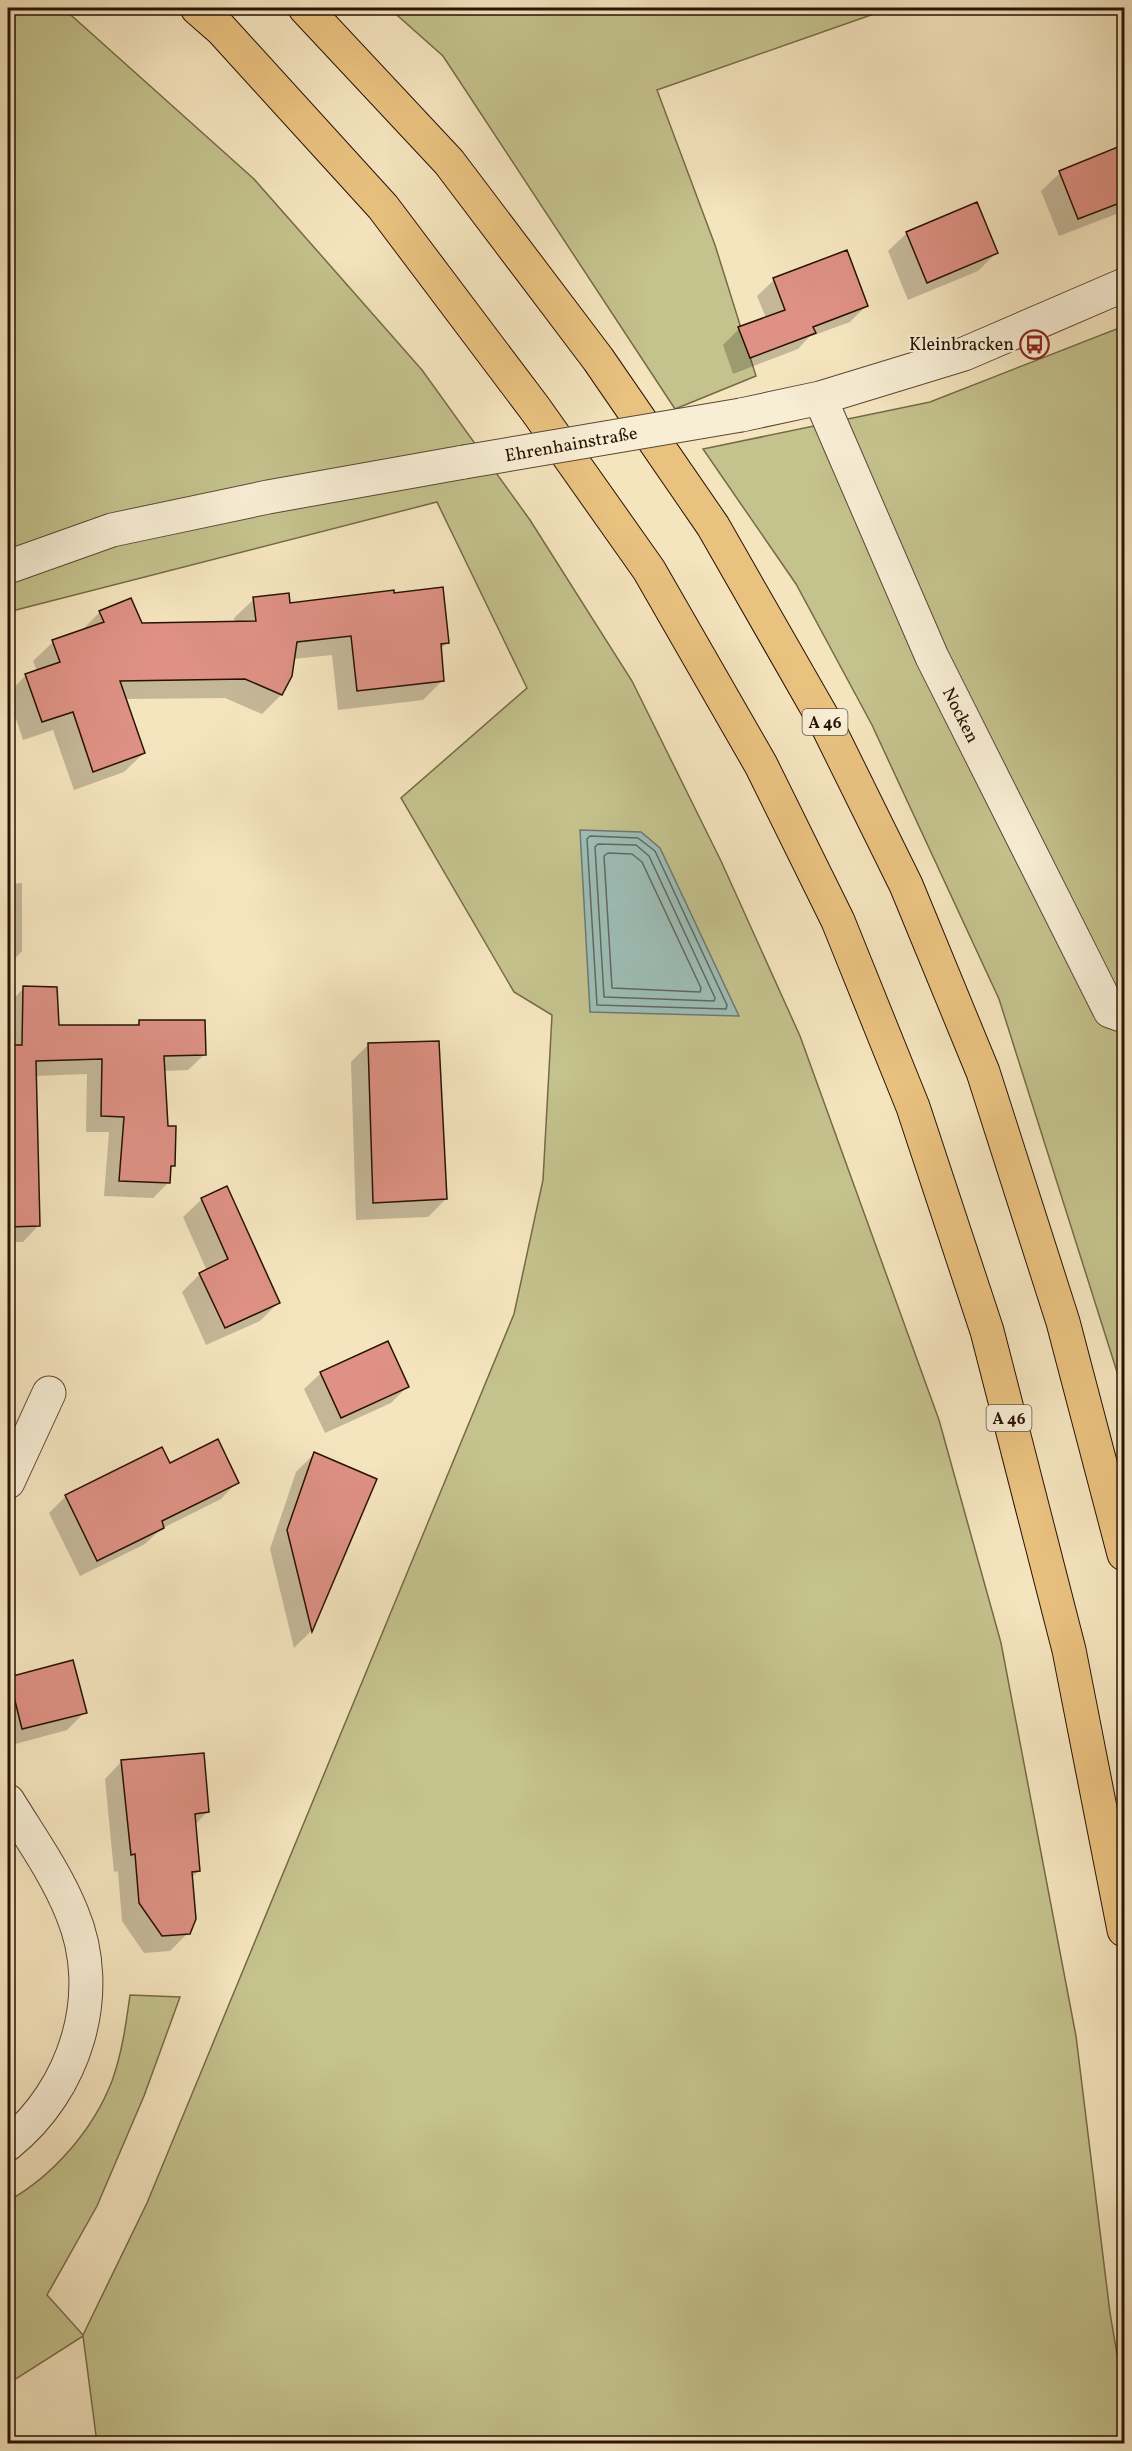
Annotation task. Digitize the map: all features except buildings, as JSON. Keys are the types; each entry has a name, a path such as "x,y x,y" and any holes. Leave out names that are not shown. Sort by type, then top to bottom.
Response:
{"highway":[{"name":"A 46","path":"197,8 221,29 383,207 536,410 642,560 761,765 838,921 913,1107 987,1331 1069,1650 1125,1930"},
{"name":"A 46","path":"305,8 449,162 598,359 713,526 828,727 906,885 983,1072 1063,1322 1125,1554"}],"street":[{"name":"Ehrenhainstraße","path":"8,567 112,530 268,497 741,415 820,398 964,354 1125,285"},
{"name":"Nocken","path":"820,398 932,657 1110,1011 1125,1016"},
{"path":"8,1482 49,1393"},
{"path":"8,1801 48,1864 73,1914 84,1957 86,1985 83,2019 74,2054 57,2088 39,2113 8,2144"}],"shaded area":[{"path":"8,8 63,8 254,179 422,370 530,520 632,681 721,861 800,1036 939,1420 1001,1643 1076,2036 1110,2313 1124,2395 1124,2443 97,2443 83,2336 8,2384 8,2201 41,2179 56,2165 83,2134 94,2117 112,2081 123,2038 130,1995 180,1997 144,2096 97,2206 47,2295 83,2335 147,2203 514,1314 543,1180 552,1015 514,992 401,798 527,688 437,502 8,612"},
{"path":"389,8 891,8 657,90 715,245 756,376 675,409 443,56"},
{"path":"1124,326 1124,930 1120,928 1124,935 1124,1394 999,999 872,725 796,584 703,449 930,402"}],"water":[{"path":"580,830 641,832 660,848 739,1016 590,1012"}],"place":[{"name":"Kleinbracken","path":"1035,344"}]}
